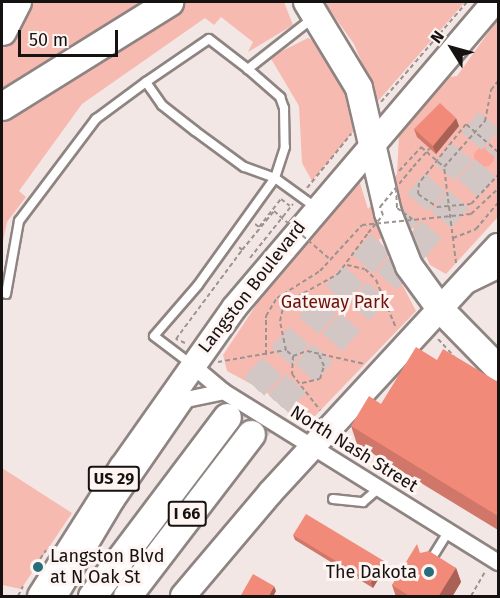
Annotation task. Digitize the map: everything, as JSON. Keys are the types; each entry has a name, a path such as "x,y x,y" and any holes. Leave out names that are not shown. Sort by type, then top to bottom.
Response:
{"highway":[{"path":"2,31 17,2"},
{"path":"2,106 169,2"},
{"path":"312,9 355,76 363,135 399,246 441,310 498,368"},
{"name":"I 66","path":"92,597 225,404"},
{"name":"I 66","path":"127,597 251,434"}],"main road":[{"name":"Langston Boulevard","path":"40,597 189,354 312,196 363,135 494,2"},
{"path":"183,597 312,447 441,310 459,277 498,246"}],"street":[{"path":"459,277 498,270"},
{"name":"North Nash Street","path":"189,354 225,404 312,447 449,531 493,566"},
{"path":"59,597 114,502 186,399 225,404"}],"lane":[{"path":"249,69 312,9"},
{"path":"6,294 19,221 96,119 209,39 280,96 284,108 285,147 275,178 198,285 154,336 189,354"},
{"path":"146,82 162,105 244,167 275,178 312,196"},
{"path":"333,499 363,502 379,488"},
{"path":"429,563 449,531"}],"path":[{"path":"384,99 467,2"},
{"path":"444,167 485,121 491,90 498,81"},
{"path":"498,152 466,124 419,183 418,194 425,203 450,207 477,201 498,175"},
{"path":"312,196 363,135"},
{"path":"293,356 286,350 280,321 284,304 324,286 347,265 383,215 380,207 435,142"},
{"path":"397,173 421,147 444,167 459,277"},
{"path":"396,188 398,208 412,220"},
{"path":"266,355 264,327 271,306 332,260 362,225 475,213 498,189"},
{"path":"275,194 291,207"},
{"path":"242,250 237,246 281,199"},
{"path":"453,238 476,229 498,202"},
{"path":"189,354 176,339 274,211 332,260"},
{"path":"347,265 365,269 376,280 397,330"},
{"path":"218,362 286,350"},
{"path":"293,356 307,351 364,364"},
{"path":"301,383 320,379 324,366 319,355"},
{"path":"293,356 292,374 320,410"},
{"path":"471,597 493,566"}],"green space":[{"path":"26,2 154,2 38,75 29,71 2,89 2,50"},
{"path":"187,2 284,2 293,25 248,52 253,42 221,17 214,25 205,18 82,104 19,191 26,197 7,222 2,246 2,118"},
{"path":"324,2 465,2 378,101 354,44"},
{"name":"Gateway Park","path":"498,19 498,217 446,274 430,265 411,223 391,227 379,240 416,311 313,418 227,371 223,355 290,254 348,185 360,183 368,209 397,174 399,135 449,77 457,76"},
{"path":"308,38 320,44 335,66 355,116 353,132 312,181 302,163 299,106 270,57"},
{"path":"2,468 72,513 21,589 2,585"}],"shaded area":[{"path":"484,147 491,150 494,157 491,164 484,167 477,164 474,157 477,150"}],"building":[{"path":"440,103 456,118 433,146 414,129"},
{"path":"416,347 437,360 443,349 498,382 498,516 351,426 369,396 381,404"},
{"path":"306,514 384,561 371,582 293,535"},
{"path":"417,544 420,553 429,551 456,568 438,597 411,597 392,585"},
{"path":"253,574 274,586 268,597 240,597"}],"tunnel":[{"path":"227,417 498,111"},
{"path":"251,434 498,154"}],"place":[{"name":"Langston Blvd at N Oak St","path":"38,567"},
{"name":"The Dakota","path":"429,572"}]}
